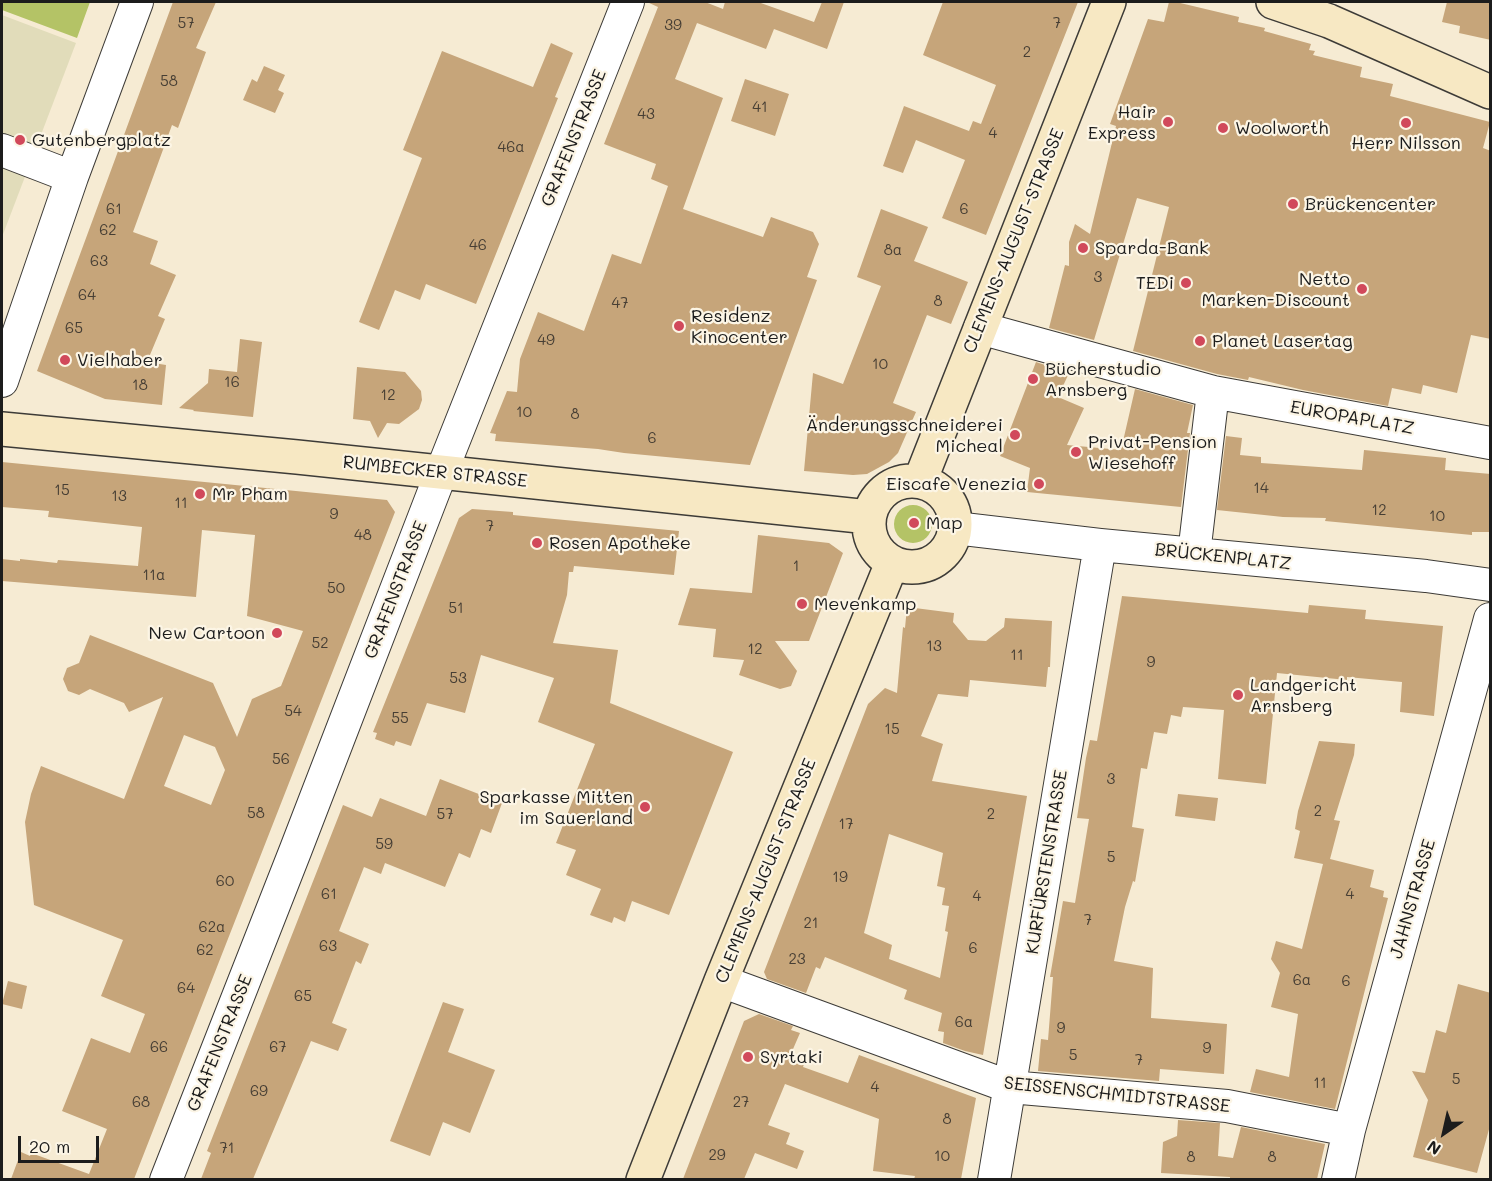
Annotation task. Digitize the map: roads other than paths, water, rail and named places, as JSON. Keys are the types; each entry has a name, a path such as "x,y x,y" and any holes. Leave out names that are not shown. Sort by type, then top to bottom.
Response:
{"street":[{"path":"2,381 72,177 137,2"},
{"name":"GRAFENSTRASSE","path":"166,1179 441,473 628,2"},
{"name":"CLEMENS-AUGUST-STRASSE","path":"920,481 1109,2"},
{"path":"1273,2 1331,11 1491,92"},
{"path":"2,150 72,177"},
{"name":"EUROPAPLATZ","path":"980,328 1213,392 1491,443"},
{"path":"1194,554 1213,392"},
{"name":"RUMBECKER STRASSE","path":"2,429 285,455 869,517"},
{"path":"908,480 920,481 932,485 950,503 955,528 951,542 932,562 919,566 892,563 880,553 873,542 869,530 872,506 887,488 908,480"},
{"name":"BRÜCKENPLATZ","path":"955,528 1100,545 1426,576 1491,585"},
{"name":"KURFÜRSTENSTRASSE","path":"994,1179 1100,545"},
{"name":"CLEMENS-AUGUST-STRASSE","path":"643,1179 721,981 892,563"},
{"name":"JAHNSTRASSE","path":"1338,1179 1349,1130 1491,619"},
{"name":"SEISSENSCHMIDTSTRASSE","path":"721,981 1010,1087 1227,1106 1349,1130"}],"place":[{"name":"Hair Express","path":"1168,122"},
{"name":"Herr Nilsson","path":"1406,123"},
{"name":"Woolworth","path":"1223,128"},
{"name":"Gutenbergplatz","path":"20,140"},
{"name":"Brückencenter","path":"1293,204"},
{"name":"Sparda-Bank","path":"1083,248"},
{"name":"TEDi","path":"1186,283"},
{"name":"Netto Marken-Discount","path":"1362,289"},
{"name":"Residenz Kinocenter","path":"679,326"},
{"name":"Planet Lasertag","path":"1200,341"},
{"name":"Vielhaber","path":"65,360"},
{"name":"Bücherstudio Arnsberg","path":"1033,379"},
{"name":"Änderungsschneiderei Micheal","path":"1015,435"},
{"name":"Privat-Pension Wiesehoff","path":"1076,452"},
{"name":"Eiscafe Venezia","path":"1039,484"},
{"name":"Mr Pham","path":"200,494"},
{"name":"Map","path":"914,523"},
{"name":"Rosen Apotheke","path":"537,543"},
{"name":"Mevenkamp","path":"802,604"},
{"name":"New Cartoon","path":"277,633"},
{"name":"Landgericht Arnsberg","path":"1238,695"},
{"name":"Sparkasse Mitten im Sauerland","path":"645,807"},
{"name":"Syrtaki","path":"748,1057"}]}
